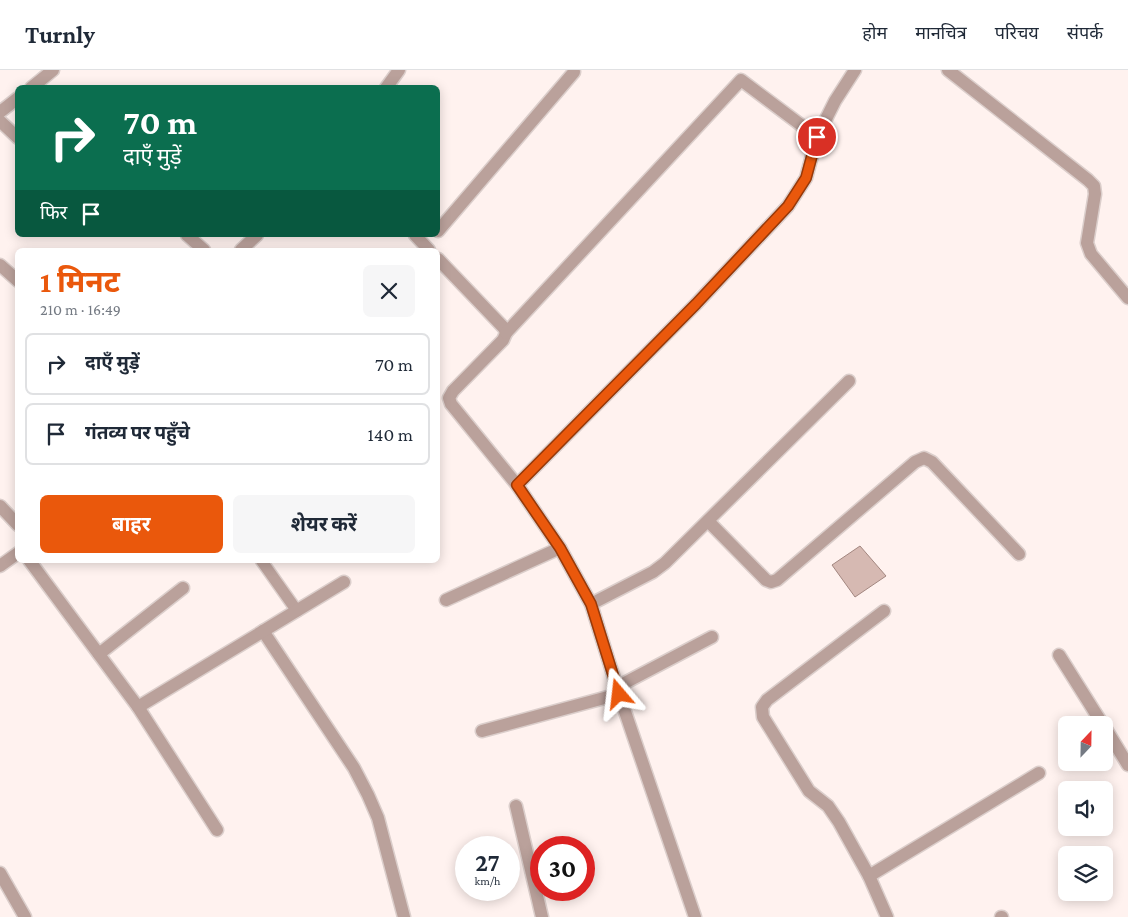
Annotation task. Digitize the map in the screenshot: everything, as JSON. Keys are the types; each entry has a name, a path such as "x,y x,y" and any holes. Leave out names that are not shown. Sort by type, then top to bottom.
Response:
{"street":[{"path":"35,85 53,70"},
{"path":"388,85 399,70"},
{"path":"517,485 696,304 788,206 806,178 817,137 835,101 855,70"},
{"path":"948,70 1094,186 1095,194 1087,243 1088,248 1128,298"},
{"path":"440,229 574,72"},
{"path":"695,917 618,691 591,604 560,548 517,485 451,404 449,398 453,391 503,340 506,333 741,80 817,137"},
{"path":"0,112 15,100"},
{"path":"0,120 15,135"},
{"path":"189,237 202,248"},
{"path":"243,248 255,237"},
{"path":"417,237 427,248"},
{"path":"440,261 504,328 506,333"},
{"path":"0,265 15,278"},
{"path":"591,604 653,572 665,563 849,381"},
{"path":"708,521 766,580 771,582 777,580 915,462 924,458 932,462 1019,554"},
{"path":"0,506 15,522"},
{"path":"446,600 560,548"},
{"path":"0,566 15,555"},
{"path":"31,563 138,707 217,830"},
{"path":"138,707 344,582"},
{"path":"99,654 183,588"},
{"path":"884,611 766,700 762,707 763,717 809,791 828,806 834,814 868,876 887,917"},
{"path":"264,631 354,768 368,795 378,818 404,917"},
{"path":"482,731 618,691 712,637"},
{"path":"1059,655 1097,716"},
{"path":"1113,742 1128,765"},
{"path":"868,876 1039,773"},
{"path":"516,806 542,917"},
{"path":"0,873 25,917"}],"lane":[{"path":"263,563 297,610"}],"building":[{"path":"860,546 886,576 855,597 832,565"}],"route":[{"path":"619,694 591,604 560,548 517,485 696,304 788,206 806,178 817,137"}]}
